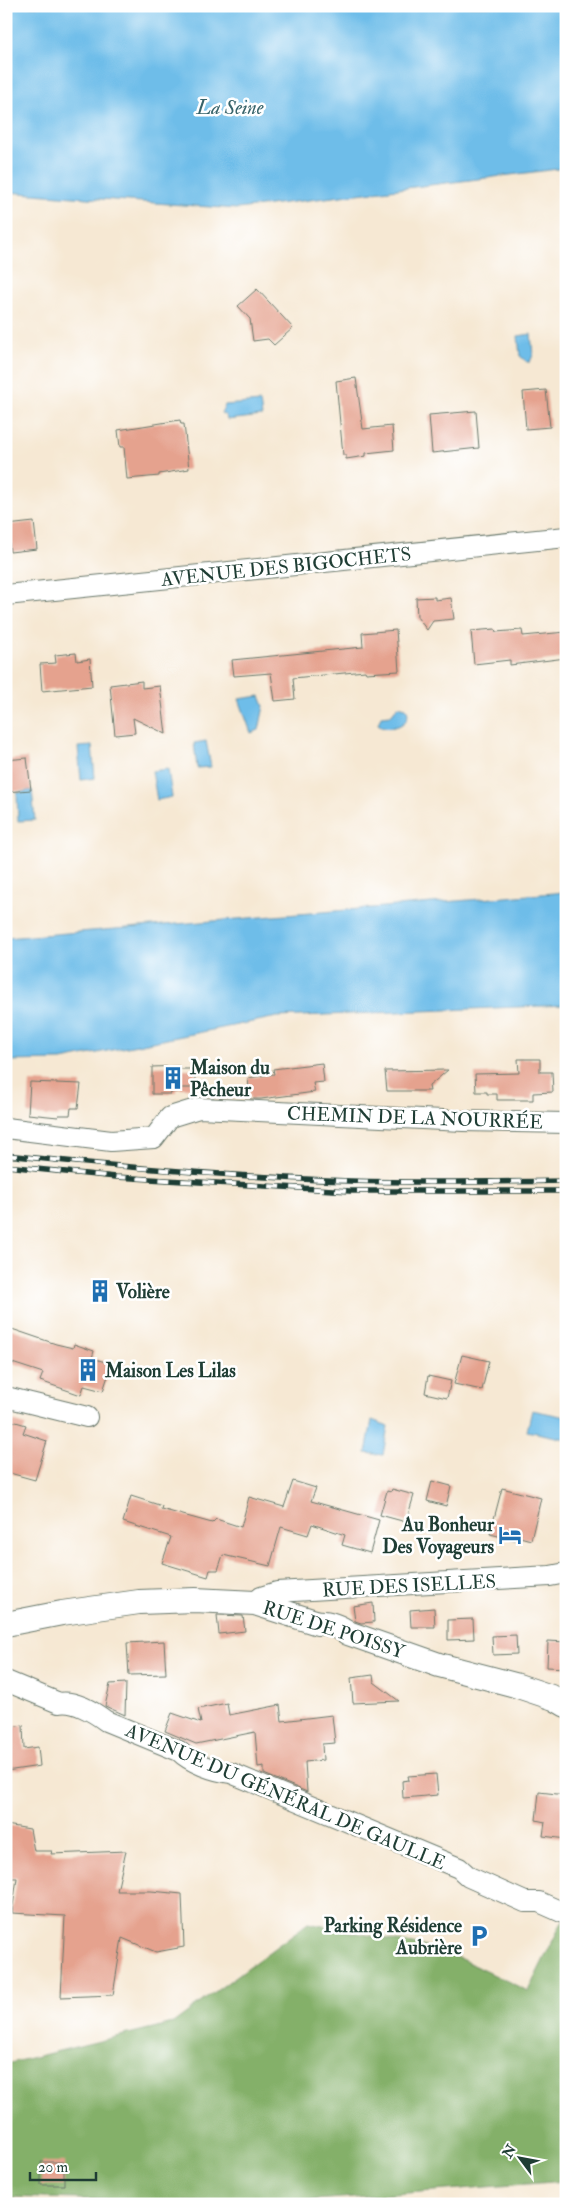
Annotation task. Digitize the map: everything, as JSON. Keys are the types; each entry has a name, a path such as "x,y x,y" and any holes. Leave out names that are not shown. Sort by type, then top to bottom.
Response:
{"street":[{"name":"AVENUE DES BIGOCHETS","path":"6,595 566,537"},
{"name":"CHEMIN DE LA NOURRÉE","path":"6,1128 111,1141 154,1138 170,1117 199,1108 463,1121 566,1123"},
{"path":"6,1397 87,1417"},
{"name":"RUE DES ISELLES","path":"255,1603 261,1597 277,1592 550,1576 566,1573"},
{"name":"RUE DE POISSY","path":"6,1624 62,1613 140,1602 196,1600 255,1603 318,1624 323,1622 344,1629 348,1633 439,1664 516,1685 554,1698 566,1705"},
{"name":"AVENUE DU GÉNÉRAL DE GAULLE","path":"6,1681 59,1703 67,1701 106,1721 179,1751 185,1756 221,1772 231,1773 459,1868 469,1877 525,1902 539,1902 566,1914"}],"green space":[{"path":"566,1914 566,2181 262,2204 6,2197 6,2064 173,2023 308,1923 442,1950 528,1991"}],"water":[{"name":"La Seine","path":"6,6 566,6 566,168 237,209 6,192"},
{"path":"531,334 533,355 530,362 527,362 520,356 518,336"},
{"path":"260,402 262,416 227,420 226,416 221,413 225,405"},
{"path":"260,696 264,706 259,730 251,733 239,699"},
{"path":"398,706 406,708 408,714 404,722 388,728 378,724 381,716 391,715"},
{"path":"206,741 211,767 197,768 194,743"},
{"path":"92,746 95,778 81,780 78,747"},
{"path":"168,769 172,797 157,800 152,771"},
{"path":"32,790 35,820 18,821 17,793"},
{"path":"566,892 566,1005 277,1017 62,1060 6,1061 6,938"},
{"path":"532,1410 566,1417 566,1439 527,1431"},
{"path":"372,1420 388,1426 383,1455 366,1453"}],"building":[{"path":"257,289 293,328 274,345 268,339 253,341 250,319 238,306"},
{"path":"356,378 363,429 392,426 394,450 366,453 366,456 346,459 346,455 343,455 336,381"},
{"path":"546,390 550,427 526,429 523,392"},
{"path":"476,411 479,448 432,453 429,415"},
{"path":"180,420 181,424 184,424 189,469 159,474 159,476 127,479 124,447 120,447 118,430"},
{"path":"34,522 37,549 10,552 7,525"},
{"path":"435,597 435,600 451,598 454,619 433,621 427,630 417,617 416,598"},
{"path":"495,629 496,632 522,630 523,636 566,632 566,658 510,665 510,660 474,664 471,631"},
{"path":"396,630 399,671 366,673 365,671 293,678 295,699 275,701 271,673 234,676 232,660 363,647 362,633"},
{"path":"76,653 77,661 90,659 92,686 42,691 40,664 56,663 55,655"},
{"path":"142,681 142,688 160,686 166,734 133,718 135,733 115,735 110,685"},
{"path":"27,758 31,790 6,792 6,760"},
{"path":"518,1059 540,1059 540,1072 552,1072 553,1092 533,1093 533,1100 497,1100 497,1094 476,1092 475,1074 519,1073"},
{"path":"322,1063 324,1082 313,1083 315,1092 250,1099 248,1078 274,1074 273,1069"},
{"name":"Maison du Pêcheur","path":"179,1066 179,1069 195,1069 195,1088 177,1088 177,1092 171,1092 171,1094 152,1094 152,1067"},
{"path":"448,1070 429,1086 430,1091 387,1091 385,1071"},
{"path":"30,1082 81,1084 78,1108 71,1108 70,1115 59,1115 58,1117 28,1114"},
{"path":"6,1327 56,1344 73,1348 74,1344 94,1351 92,1358 112,1364 103,1391 84,1386 81,1395 40,1381 43,1373 6,1361"},
{"path":"462,1355 489,1361 482,1390 454,1384"},
{"path":"428,1376 451,1381 447,1398 425,1393"},
{"path":"6,1419 26,1425 23,1433 47,1441 35,1480 6,1472"},
{"path":"293,1481 316,1488 311,1501 379,1520 370,1553 342,1545 345,1535 312,1524 308,1535 281,1527 270,1566 223,1555 218,1570 210,1570 208,1577 162,1563 171,1537 123,1522 131,1496 162,1506 161,1509 212,1523 216,1519 241,1527 249,1497 284,1507"},
{"path":"432,1481 451,1486 446,1506 427,1501"},
{"path":"502,1488 541,1498 531,1540 516,1536 515,1540 490,1534"},
{"path":"392,1489 414,1495 406,1522 380,1515 387,1491 391,1492"},
{"path":"373,1603 374,1622 361,1623 355,1621 353,1606"},
{"path":"434,1608 435,1627 411,1627 410,1610"},
{"path":"217,1615 243,1616 245,1631 219,1634"},
{"path":"473,1619 474,1639 448,1640 448,1620"},
{"path":"516,1635 517,1654 493,1655 492,1636"},
{"path":"164,1641 166,1674 129,1675 127,1643"},
{"path":"548,1641 566,1642 566,1668 547,1667"},
{"path":"373,1675 374,1682 399,1701 353,1703 351,1678"},
{"path":"126,1683 125,1715 105,1706 110,1684"},
{"path":"227,1703 229,1715 280,1705 282,1721 332,1715 335,1743 322,1744 323,1760 305,1762 307,1792 264,1774 264,1766 258,1767 255,1732 196,1744 165,1731 172,1713 201,1723 198,1709"},
{"path":"23,1725 24,1749 38,1747 40,1766 6,1771 6,1728"},
{"path":"436,1774 438,1795 403,1798 402,1781 409,1780 408,1776"},
{"path":"539,1792 566,1795 566,1839 543,1836 545,1822 536,1820"},
{"path":"6,1825 30,1829 34,1851 52,1851 51,1854 126,1851 117,1891 151,1891 182,1894 184,1947 156,1952 122,1938 113,1995 61,1997 65,1916 12,1913 17,1878 6,1878"},
{"path":"41,2162 64,2162 64,2185 41,2185"}],"railway":[{"path":"6,1155 178,1171 350,1181 566,1181"},
{"path":"6,1166 116,1177 350,1191 566,1191"}],"place":[{"name":"Maison du Pêcheur","path":"173,1078"},
{"name":"Volière","path":"100,1291"},
{"name":"Maison Les Lilas","path":"88,1370"},
{"name":"Au Bonheur Des Voyageurs","path":"510,1535"},
{"name":"Parking Résidence Aubrière","path":"479,1936"}]}
